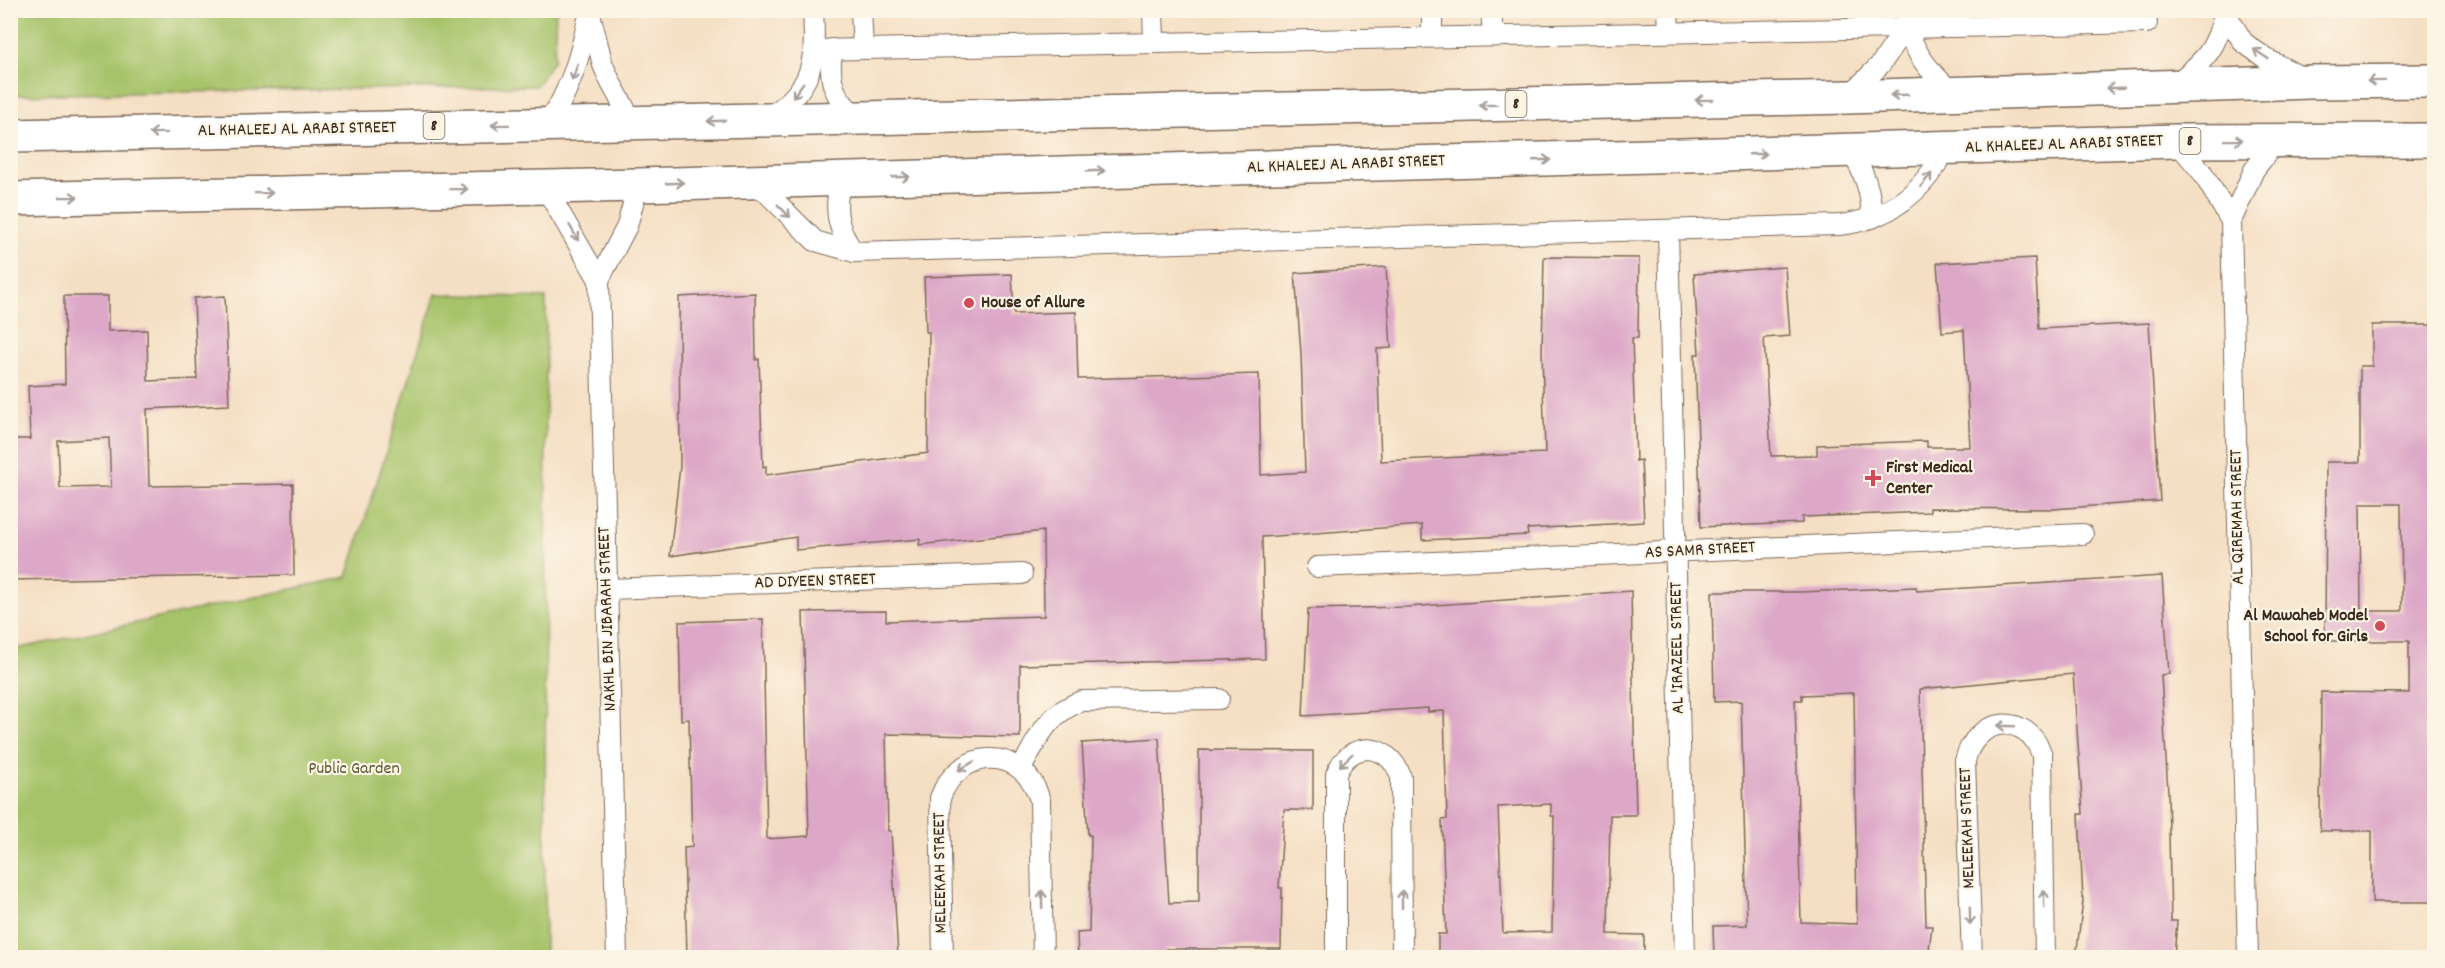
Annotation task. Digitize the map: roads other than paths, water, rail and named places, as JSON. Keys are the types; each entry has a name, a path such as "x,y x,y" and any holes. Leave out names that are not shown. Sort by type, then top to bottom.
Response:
{"highway":[{"name":"AL KHALEEJ AL ARABI STREET","path":"10,136 1848,97 2310,82 2434,81"},
{"name":"AL KHALEEJ AL ARABI STREET","path":"10,199 638,185 2176,141 2434,140"}],"street":[{"path":"813,10 830,69 833,88 843,105 858,118"},
{"path":"861,10 863,49"},
{"path":"1153,10 1154,43"},
{"path":"1432,10 1432,37"},
{"path":"1491,10 1493,36"},
{"path":"1668,10 1669,32"},
{"path":"2225,11 2243,42 2265,58 2310,82"},
{"path":"2173,86 2210,54 2221,31 2225,11"},
{"path":"589,13 610,83 633,123"},
{"path":"548,124 571,85 578,65 589,13"},
{"path":"1905,19 1925,65 1953,93"},
{"path":"1848,97 1880,65 1905,19"},
{"path":"824,49 1669,32 1844,20 2147,23"},
{"path":"764,119 784,108 799,91 824,49"},
{"name":"AL QIREMAH STREET","path":"2248,957 2231,221 2254,170 2277,140"},
{"name":"AL QIREMAH STREET","path":"2176,141 2202,172 2231,221"},
{"name":"AL KHALEEJ AL ARABI STREET","path":"754,180 816,241 854,252 1839,225 1872,218 1898,204 1921,187 1945,148"},
{"path":"1850,151 1865,176 1872,218"},
{"path":"842,178 838,191 837,217 846,241 854,252"},
{"name":"NAKHL BIN JIBARAH STREET","path":"599,280 627,226 638,185"},
{"name":"NAKHL BIN JIBARAH STREET","path":"545,187 599,280 617,957"},
{"name":"AL 'IRAZEEL STREET","path":"1668,230 1685,957"},
{"name":"AS SAMR STREET","path":"1317,567 2083,534"},
{"name":"AD DIYEEN STREET","path":"608,590 1022,574"},
{"path":"1043,957 1040,800 1037,788 1021,769 1043,728 1067,707 1082,701 1220,699"},
{"name":"MELEEKAH STREET","path":"1972,957 1965,761 1967,750 1982,730 2006,724 2025,730 2042,755 2045,957"},
{"path":"1336,957 1336,774 1346,757 1364,749 1384,753 1392,759 1401,777 1402,957"},
{"name":"MELEEKAH STREET","path":"943,957 938,811 944,786 952,776 973,762 999,759 1021,769"}],"place":[{"name":"House of Allure","path":"969,303"},
{"name":"First Medical Center","path":"1873,478"},
{"name":"Al Mawaheb Model School for Girls","path":"2380,626"}],"park label":[{"name":"Public Garden","path":"354,769"}]}
